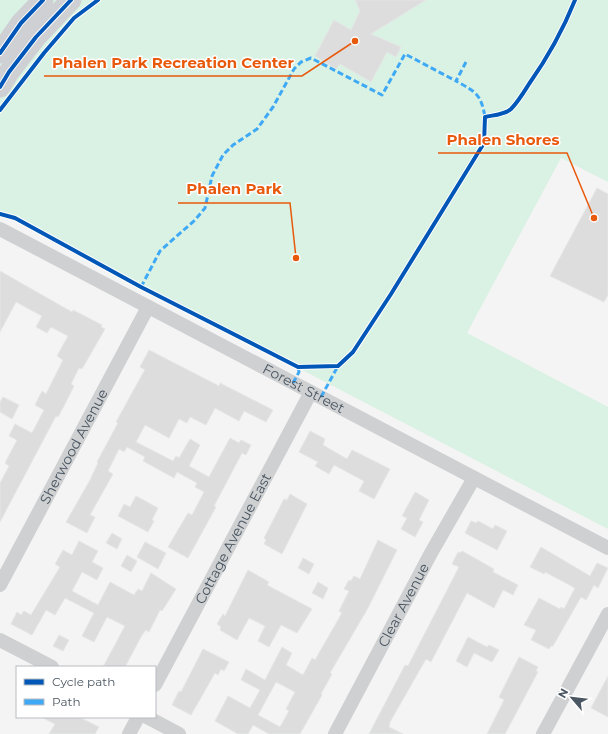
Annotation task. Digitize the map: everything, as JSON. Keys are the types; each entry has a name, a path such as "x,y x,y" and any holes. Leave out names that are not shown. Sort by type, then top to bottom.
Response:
{"street":[{"path":"0,53 21,23 43,0"},
{"path":"0,86 36,37 71,0"},
{"name":"Forest Street","path":"0,229 608,548"},
{"name":"Sherwood Avenue","path":"0,586 148,307"},
{"name":"Cottage Avenue East","path":"156,683 311,392"},
{"name":"Clear Avenue","path":"335,734 431,553 474,478"},
{"path":"543,734 608,614"},
{"path":"0,640 50,666"},
{"path":"129,734 137,718"},
{"path":"149,718 179,734"}],"green space":[{"path":"0,0 608,0 608,182 561,158 467,333 608,407 608,529 0,213"}],"building":[{"path":"355,0 426,0 371,34 401,47 396,57 387,52 371,82 340,64 336,69 315,56 334,20 351,30 360,11"},
{"path":"597,188 608,194 608,295 604,302 550,276"},
{"path":"0,271 72,312 73,310 102,325 101,327 105,329 82,369 79,368 71,384 74,386 65,404 58,417 56,416 0,522 0,483 9,466 5,463 17,440 9,436 15,424 32,433 44,410 35,405 42,391 46,394 63,360 57,356 68,336 51,327 47,333 36,327 42,316 16,302 0,332"},
{"path":"149,350 219,386 220,383 273,410 266,422 244,411 239,421 215,408 206,425 190,417 187,423 179,419 169,438 145,425 136,442 173,461 176,456 179,458 190,439 200,445 189,466 209,477 230,438 239,443 241,440 251,445 246,455 242,453 214,506 216,507 188,558 168,547 188,513 192,515 204,492 195,487 197,483 177,472 174,478 143,461 145,457 127,447 124,452 119,449 108,471 113,474 90,515 95,517 87,533 66,522 90,480 98,463 97,462 118,423 116,422 145,370 140,367"},
{"path":"3,397 19,405 12,419 0,412 0,402"},
{"path":"310,431 325,439 323,445 347,459 352,450 390,469 374,499 359,491 364,481 334,465 329,474 315,466 318,462 299,452"},
{"path":"415,492 429,500 419,520 423,522 415,537 401,529 407,518 402,516"},
{"path":"290,494 307,504 282,554 264,544 266,540 264,538 284,499 287,500"},
{"path":"136,496 158,508 152,520 154,521 148,532 118,516 124,504 130,507"},
{"path":"471,521 476,523 478,521 493,529 495,525 507,531 497,550 465,533"},
{"path":"112,533 122,539 117,549 106,543"},
{"path":"378,540 397,550 368,608 330,673 332,674 321,694 322,695 300,734 269,734 253,725 248,734 238,734 215,721 228,696 250,708 260,690 241,680 246,669 265,680 282,647 292,653 286,665 303,675 312,658 315,660 342,613 339,611 349,591 344,589 349,580 351,581 354,576 360,579","holes":["276,682 295,692 286,709 289,711 280,727 258,715"]},
{"path":"79,541 98,551 92,562 103,568 97,580 82,572 72,591 98,605 110,582 134,595 138,589 142,591 151,573 176,589 162,611 160,610 149,632 146,630 142,635 126,666 104,666 125,626 107,617 94,642 82,636 94,613 65,598 55,615 46,610 32,635 11,624 17,612 21,615 24,611 31,615 60,567 55,564 63,550 72,555"},
{"path":"145,542 166,553 158,569 137,557"},
{"path":"541,547 590,576 597,563 608,568 598,588 594,585 586,600 581,597 553,646 549,649 531,640 536,630 524,625 539,598 560,609 561,607 564,609 575,588 545,572 544,574 530,567"},
{"path":"462,551 494,569 493,572 518,585 513,595 503,590 494,608 467,593 431,662 426,659 390,722 389,727 403,734 369,734 405,665 408,666 459,567 452,564 458,552 460,553"},
{"path":"127,555 137,561 131,572 121,566"},
{"path":"303,558 314,564 309,574 298,568"},
{"path":"248,570 269,582 267,585 312,609 297,633 281,625 269,647 258,641 265,626 249,618 237,640 220,630 221,627 217,624 223,614 225,616"},
{"path":"318,582 328,588 323,599 312,593"},
{"path":"59,635 69,640 63,651 53,646"},
{"path":"468,637 487,647 489,645 499,650 492,662 474,653 467,667 456,661"},
{"path":"203,649 229,662 224,671 221,669 218,675 215,673 191,715 172,705 179,691 181,692"},
{"path":"519,657 538,667 536,671 538,672 505,734 487,734 504,700 499,697"},
{"path":"608,676 608,717 591,708"},
{"path":"43,718 81,718 99,727 95,734 49,734 55,724"}],"marked path":[{"path":"141,287 160,251 195,220 205,208 212,176 223,155 233,145 257,129 273,107 294,69 301,62 311,58 382,95 405,54 456,81"},
{"path":"466,62 456,81 476,94 482,103 485,117"},
{"path":"321,397 338,366"},
{"path":"293,383 299,372 298,367"}],"cycle path":[{"path":"0,53 21,23 43,0"},
{"path":"0,87 9,72 36,37 71,0"},
{"path":"0,110 44,53 74,18 98,0"},
{"path":"0,214 15,218 141,287 298,367 338,366 353,352 391,294 484,143 485,117 511,109 521,97 549,53 575,0"}],"place":[{"name":"Phalen Park Recreation Center","path":"355,41"},
{"name":"Phalen Shores","path":"594,218"},
{"name":"Phalen Park","path":"296,258"}]}
